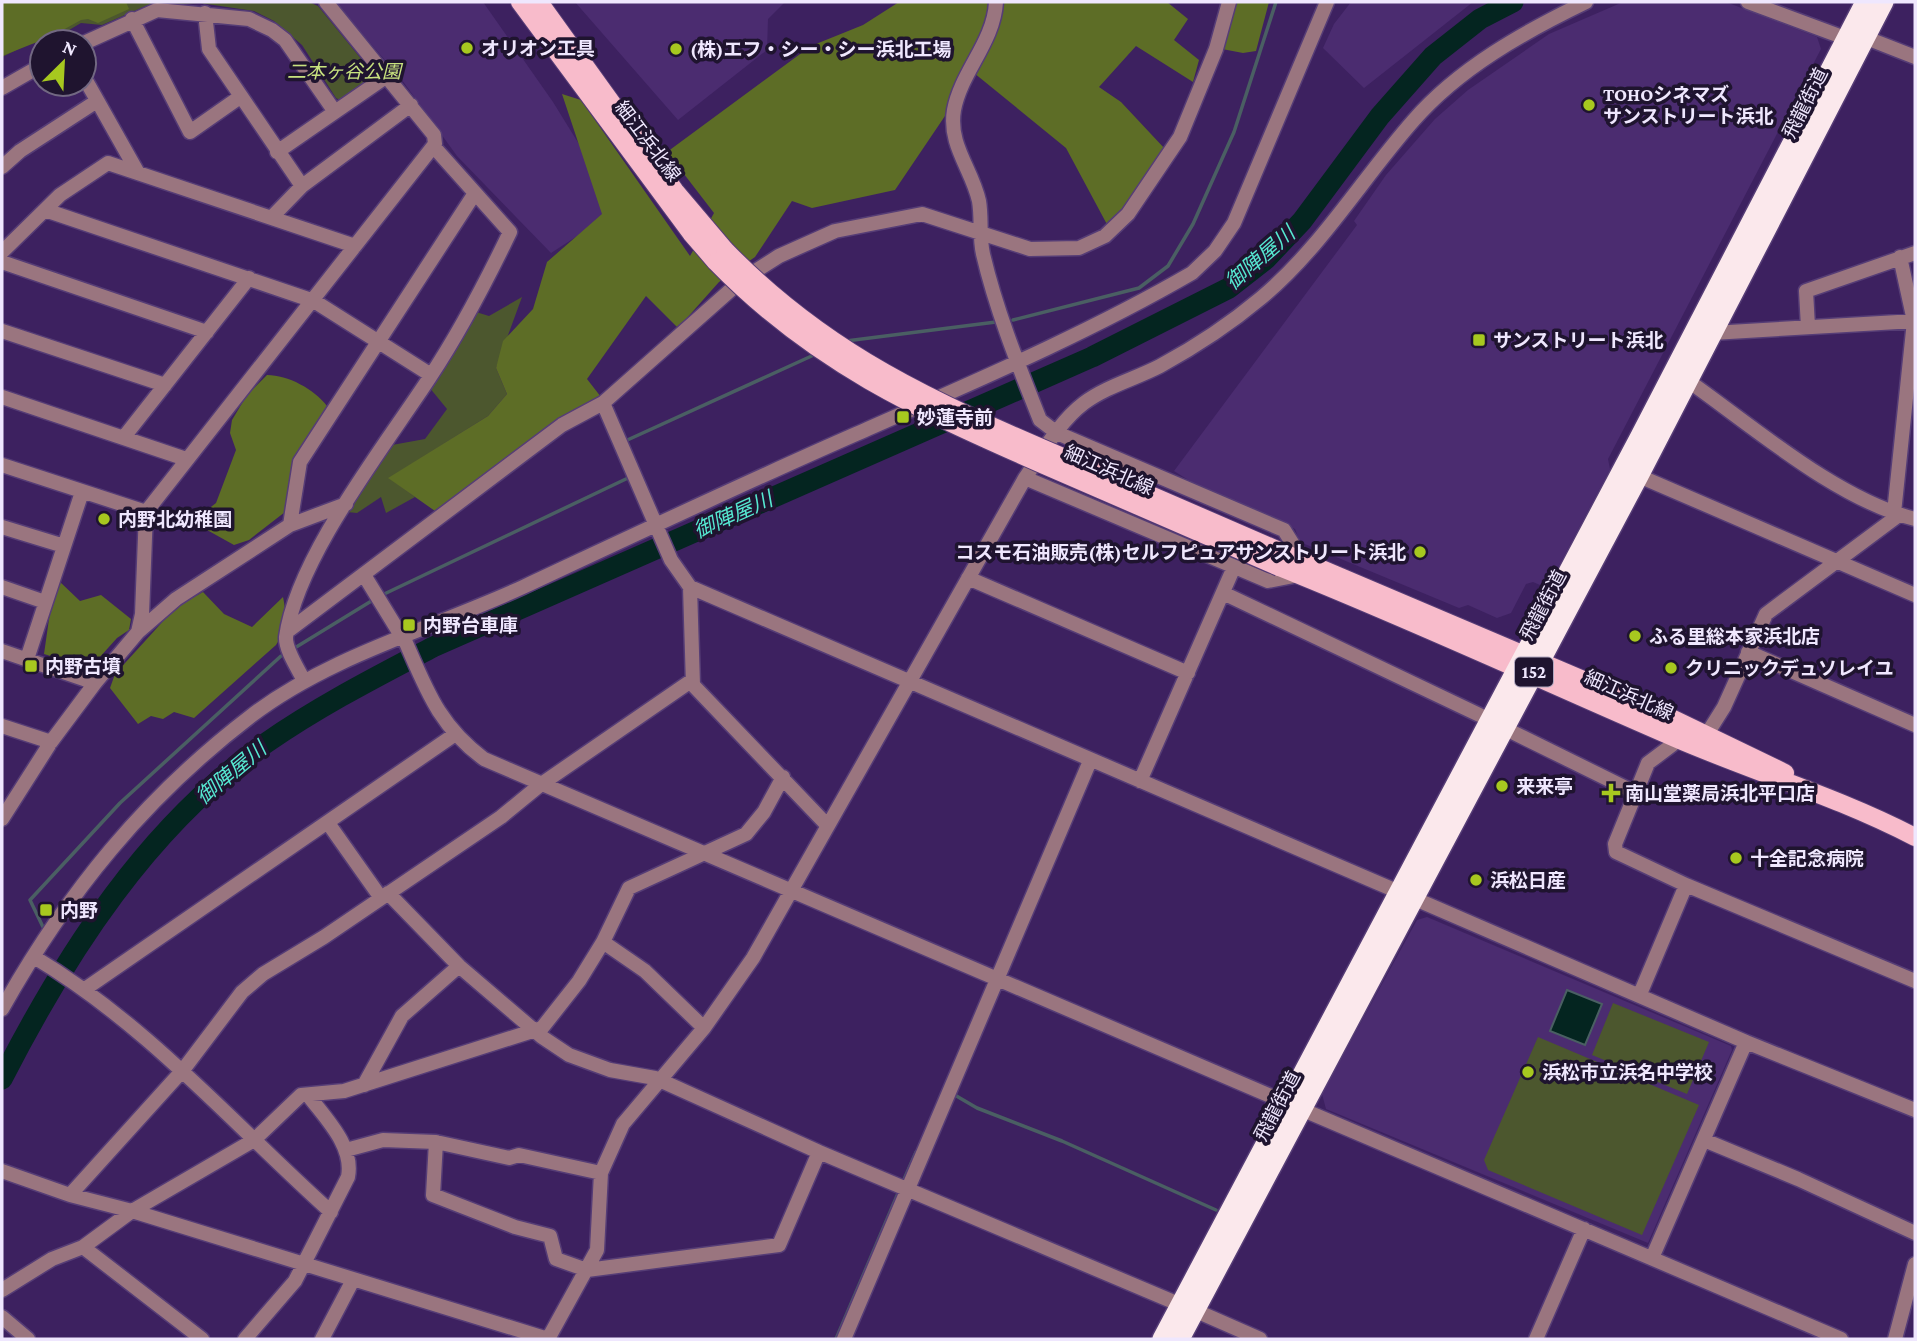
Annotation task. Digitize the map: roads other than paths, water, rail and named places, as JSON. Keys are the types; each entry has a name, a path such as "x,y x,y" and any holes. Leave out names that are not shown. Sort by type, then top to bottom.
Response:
{"highway":[{"name":"飛龍街道","path":"1528,665 1639,476 1712,333 1855,37 1865,2"},
{"name":"飛龍街道","path":"1162,1339 1187,1308 1497,724 1855,37 1884,2"},
{"name":"飛龍街道","path":"1180,1339 1187,1308"}],"main road":[{"name":"細江浜北線","path":"520,2 682,222 720,256 833,344 889,378 1281,560 1528,665 1707,734 1770,764 1815,791 1915,837"},
{"name":"細江浜北線","path":"539,2 720,256"},
{"name":"細江浜北線","path":"1528,665 1675,738 1755,771 1815,791"}],"street":[{"path":"304,681 285,641 290,611 308,572 346,504 475,306 510,232 435,146 434,135 326,2"},
{"path":"996,2 996,14 979,56 963,84 954,111 955,142 979,202 983,257 1040,420 1057,433 1284,530 1301,568 1268,581 1025,478"},
{"path":"288,631 562,425 603,403 743,279 812,240 868,222 922,214 1030,249 1064,250 1092,243 1116,228 1180,138 1216,49 1229,2"},
{"path":"2,1009 15,986 39,960 93,869 156,797 253,715 304,681 520,588 655,523 1018,359 1192,273 1214,251 1234,223 1326,2"},
{"path":"2,1171 71,1195 132,1211 548,1339 600,1242 601,1173 624,1124 704,1028 753,958 1025,478 1057,433 1086,402 1170,360 1212,335 1262,297 1305,254 1414,119 1474,67 1520,36 1586,2"},
{"path":"1748,2 1915,57"},
{"path":"98,36 157,10 205,12 249,19 279,34 335,112"},
{"path":"205,12 209,49 302,186"},
{"path":"132,19 190,132 240,97"},
{"path":"2,88 28,73"},
{"path":"277,152 387,76"},
{"path":"95,98 138,173"},
{"path":"2,167 20,151 97,101"},
{"path":"272,218 302,186 411,105"},
{"path":"138,632 142,614 146,512 435,146"},
{"path":"2,252 60,195 127,152"},
{"path":"108,163 355,246"},
{"path":"290,525 300,462 475,193"},
{"path":"45,210 314,300 431,375"},
{"path":"1808,327 1805,291 1915,253"},
{"path":"1707,734 1724,708 1766,614 1839,562 1897,514 1915,321 1900,257"},
{"path":"2,262 207,332"},
{"path":"124,437 249,278"},
{"path":"1712,333 1915,321"},
{"path":"2,331 165,384"},
{"path":"1687,380 1828,480 1897,514 1915,519"},
{"path":"2,397 186,459"},
{"path":"603,403 671,560 690,587 1090,761 1640,994 1746,1042 1915,1110"},
{"path":"2,466 146,512"},
{"path":"1639,476 1915,595"},
{"path":"27,659 82,492"},
{"path":"2,819 8,798 138,632 176,599 290,525 346,504"},
{"path":"2,527 64,546"},
{"path":"1140,781 1234,567"},
{"path":"364,575 404,639 439,716 454,735 484,759 1841,1339"},
{"path":"968,578 1188,673"},
{"path":"2,587 45,602"},
{"path":"690,587 691,681 827,825"},
{"path":"1223,593 1634,792"},
{"path":"2,651 96,683"},
{"path":"1748,652 1915,724"},
{"path":"71,1195 183,1070 243,992 263,974 501,817 540,785 691,681"},
{"path":"2,726 51,742"},
{"path":"81,986 328,823 398,771 454,735"},
{"path":"1675,738 1672,745 1648,763 1615,844 1616,852 1686,885 1915,981"},
{"path":"844,1339 905,1187 1090,761"},
{"path":"2,1290 52,1259 83,1247 132,1211 254,1140 301,1095 364,1085 537,1031 579,981 603,942 629,888 746,834 764,812 783,777"},
{"path":"328,823 384,895 459,966 537,1031 578,1059 610,1070 654,1078 819,1152 1260,1339"},
{"path":"1640,994 1686,885"},
{"path":"603,942 645,971 704,1028"},
{"path":"39,960 81,986 183,1070 331,1212"},
{"path":"364,1085 402,1016 459,966"},
{"path":"2,977 15,986"},
{"path":"1652,1258 1746,1042"},
{"path":"246,1339 295,1280 348,1177 346,1150 308,1096"},
{"path":"346,1150 383,1140 411,1139 509,1158 519,1155 601,1173"},
{"path":"1704,1140 1798,1179 1915,1233"},
{"path":"436,1142 433,1195 506,1223 550,1236 556,1259 587,1270 779,1245 819,1152"},
{"path":"1536,1339 1584,1229"},
{"path":"83,1247 199,1338"},
{"path":"1895,1339 1915,1264"},
{"path":"322,1339 353,1280"},
{"path":"2,1317 27,1339"}],"waterway":[{"path":"1013,320 1139,288 1168,266 1193,224 1234,132 1276,2"},
{"name":"御陣屋川","path":"2,1079 54,985 114,894 184,813 223,776 266,743 327,704 433,647 1092,357 1229,288 1266,259 1302,221 1380,116 1433,56 1480,19 1513,2"},
{"path":"846,341 996,322"},
{"path":"623,442 816,354"},
{"path":"380,596 628,478"},
{"path":"293,649 373,600"},
{"path":"43,927 30,900 120,803 281,656"},
{"path":"953,1094 977,1108 1062,1141 1216,1210"},
{"path":"902,1184 916,1152"},
{"path":"836,1339 899,1191"}],"place":[{"name":"オリオン工具","path":"467,48"},
{"name":"(株)エフ・シー・シー浜北工場","path":"676,49"},
{"name":"TOHOシネマズ サンストリート浜北","path":"1589,105"},
{"name":"サンストリート浜北","path":"1479,340"},
{"name":"妙蓮寺前","path":"903,417"},
{"name":"内野北幼稚園","path":"104,519"},
{"name":"コスモ石油販売(株)セルフピュアサンストリート浜北","path":"1420,552"},
{"name":"内野台車庫","path":"409,625"},
{"name":"ふる里総本家浜北店","path":"1635,636"},
{"name":"内野古墳","path":"31,666"},
{"name":"クリニックデュソレイユ","path":"1671,668"},
{"name":"来来亭","path":"1502,786"},
{"name":"南山堂薬局浜北平口店","path":"1611,793"},
{"name":"十全記念病院","path":"1736,858"},
{"name":"浜松日産","path":"1476,880"},
{"name":"内野","path":"46,910"},
{"name":"浜松市立浜名中学校","path":"1528,1072"}],"park label":[{"name":"二本ヶ谷公園","path":"344,71"}]}
